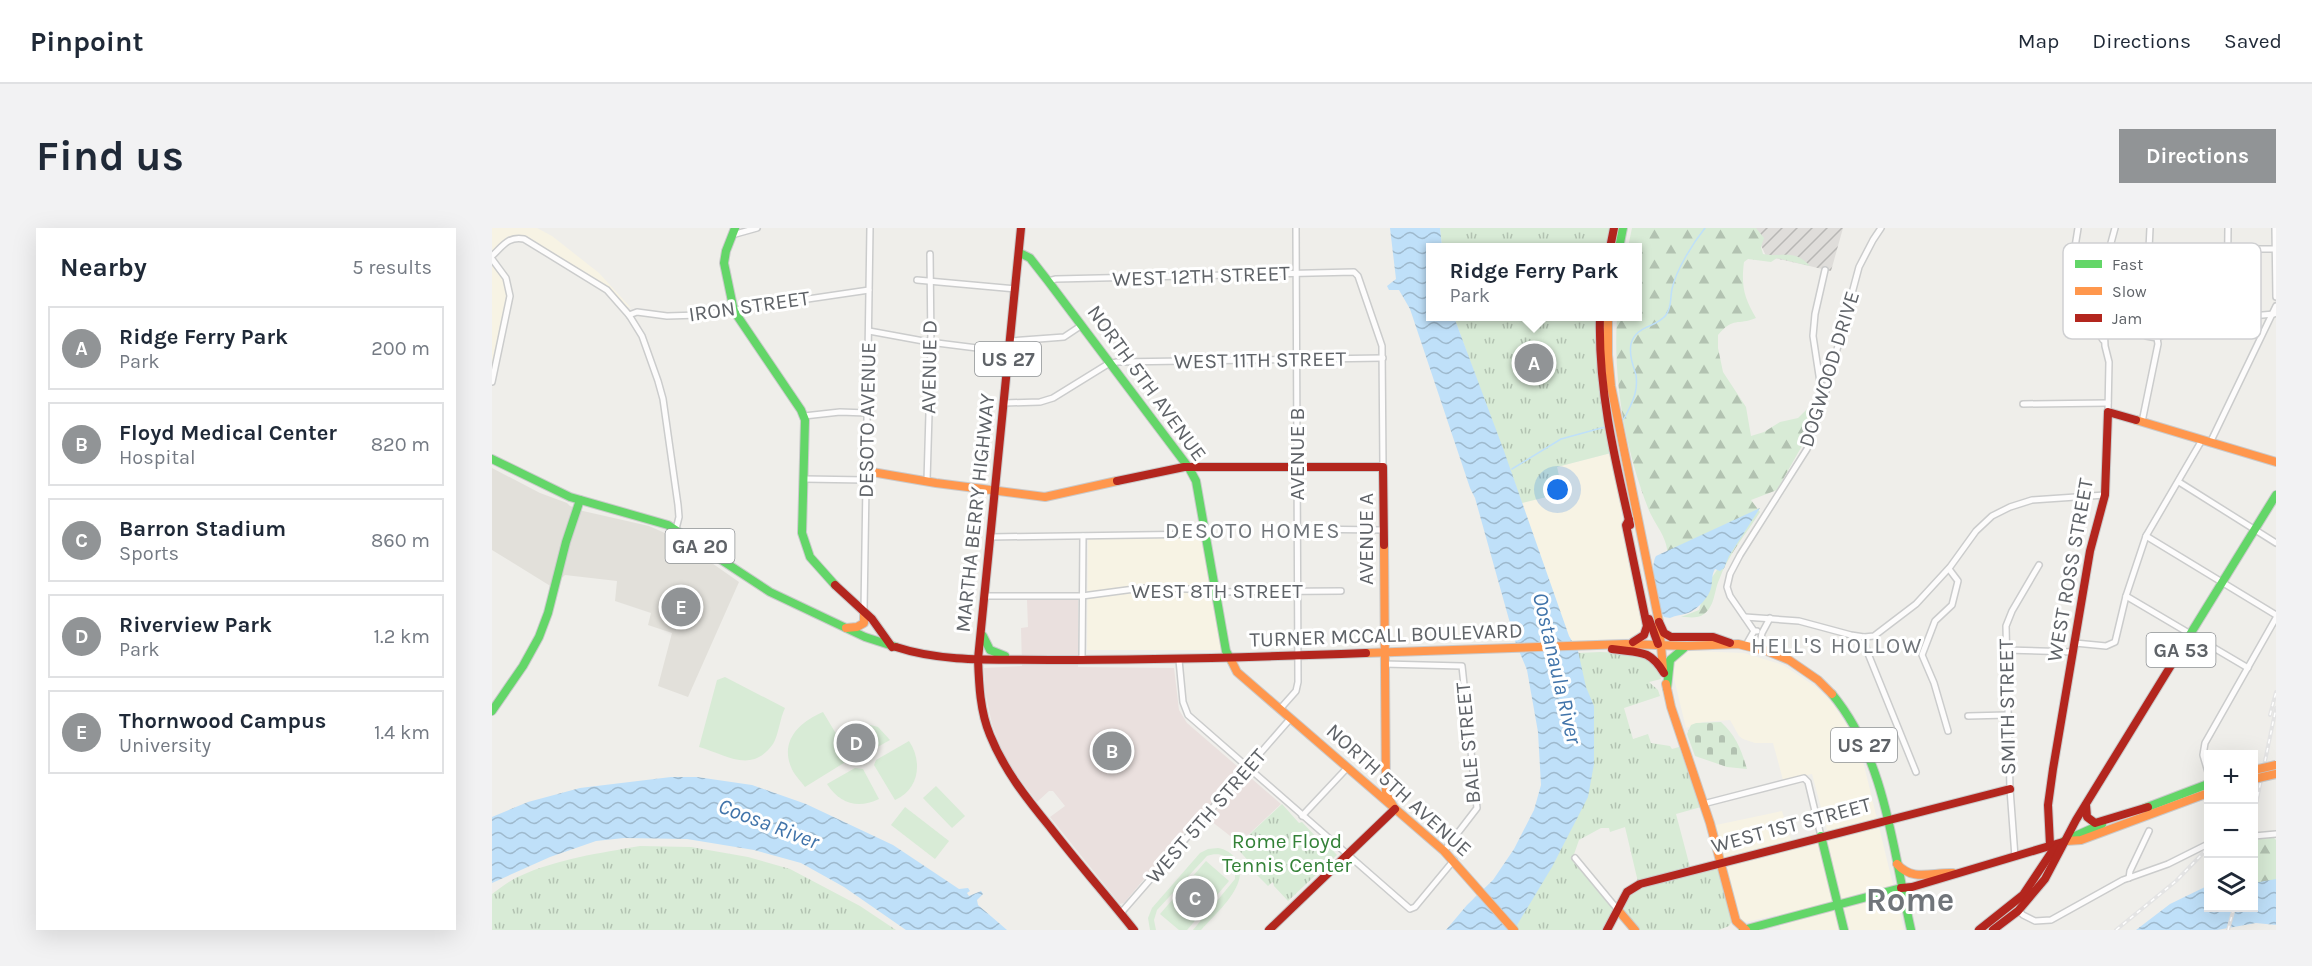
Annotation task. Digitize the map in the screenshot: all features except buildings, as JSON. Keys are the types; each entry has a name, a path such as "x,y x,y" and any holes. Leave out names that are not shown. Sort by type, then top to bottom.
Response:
{"main road":[{"name":"MARTHA BERRY HIGHWAY","path":"1021,228 978,659 983,714 991,739 1013,782 1134,930"},
{"path":"1611,243 1614,228"},
{"path":"1620,243 1623,228"},
{"path":"734,231 726,250 724,263 734,311 804,416 802,533 804,548 818,567 878,627 892,647"},
{"name":"NORTH 5TH AVENUE","path":"1020,253 1030,258 1112,363 1189,468 1196,481 1226,651 1237,672 1454,860 1514,930"},
{"path":"1600,321 1600,362 1659,622 1659,645 1667,688 1736,921 1744,930 1900,888 1912,887 2050,845 2081,840 2204,794"},
{"path":"1608,321 1610,410"},
{"path":"2108,412 2276,462"},
{"name":"WEST ROSS STREET","path":"2050,845 2049,793 2090,550 2105,495 2108,412"},
{"path":"1619,451 1629,520 1652,631 1659,645"},
{"name":"GA 20","path":"492,459 580,500 634,514 676,529 761,587 846,628 892,647"},
{"path":"866,475 1049,496 1189,468 1383,467"},
{"name":"AVENUE A","path":"1383,467 1386,794 1395,809"},
{"name":"GA 53","path":"1993,930 2019,911 2050,872 2063,842 2276,495"},
{"path":"492,711 523,666 539,637 580,500"},
{"path":"1627,645 1639,640 1644,635 1647,626 1626,525 1629,520"},
{"path":"846,628 862,625 865,619 864,612"},
{"path":"1659,622 1664,633 1671,637 1713,638 1737,645"},
{"name":"US 27","path":"982,626 983,640 988,649 1014,659"},
{"name":"TURNER MCCALL BOULEVARD","path":"892,647 946,657 978,659 1179,660 1384,651 1627,645 1746,645 1784,659 1810,674 1827,688 1844,708 1861,735 1885,819 1911,930"},
{"path":"1599,646 1628,652 1650,653 1656,658 1664,673"},
{"path":"1667,688 1669,659 1675,652 1688,646"},
{"path":"2258,769 2276,765"},
{"path":"2258,778 2276,774"},
{"path":"2063,842 2078,833 2204,786"},
{"name":"WEST 1ST STREET","path":"1607,930 1627,892 1635,886 1885,819 2010,789"},
{"path":"2086,804 2087,817 2095,823 2148,807"},
{"path":"1269,930 1395,809"},
{"path":"1821,836 1844,930"},
{"name":"GA 53","path":"1979,930 2014,903 2032,884 2051,853 2063,842"},
{"path":"2015,857 2035,857 2038,862 2038,872"},
{"path":"1895,860 1902,871 1913,877 1941,871 1957,873"},
{"path":"1618,910 1635,930"},
{"path":"1612,930 1622,921 1628,923"}],"street":[{"path":"734,231 757,228"},
{"name":"DESOTO AVENUE","path":"864,612 870,228"},
{"name":"AVENUE B","path":"1280,709 1297,689 1296,228"},
{"name":"DOGWOOD DRIVE","path":"1754,631 1730,596 1727,587 1730,574 1807,450 1823,402 1859,267 1881,228"},
{"path":"2076,243 2078,228"},
{"name":"WEST ROSS STREET","path":"2112,243 2115,228"},
{"path":"2149,243 2150,228"},
{"path":"2275,228 2276,297"},
{"path":"492,382 510,296 506,278 492,258 508,240 524,239 608,290 629,315 642,336 661,389 676,485 679,517 676,529"},
{"name":"AVENUE D","path":"927,481 930,254"},
{"path":"1823,402 1813,336 1815,314 1826,270"},
{"name":"WEST 12TH STREET","path":"1048,281 1354,272"},
{"name":"AVENUE A","path":"1354,272 1358,276 1378,333 1383,358 1383,467"},
{"path":"917,280 1016,289"},
{"name":"IRON STREET","path":"629,315 637,312 686,316 734,311 869,290"},
{"path":"2261,338 2276,306"},
{"path":"1011,341 1064,338 1082,325"},
{"path":"869,331 929,342 1009,352"},
{"path":"2142,423 2157,339"},
{"path":"2075,643 2106,646 2114,644 2126,596 2146,536 2206,441 2261,339"},
{"name":"WEST ROSS STREET","path":"2104,341 2109,363 2108,412"},
{"name":"WEST 11TH STREET","path":"1004,403 1048,400 1112,363 1383,358"},
{"path":"2023,404 2108,403"},
{"path":"804,416 840,412 867,413"},
{"path":"804,479 866,475"},
{"path":"2179,482 2276,543"},
{"path":"1744,616 1800,621 1864,637 1878,634 1916,604 1949,569 1976,531 1992,516 2032,500 2105,495"},
{"path":"1297,529 1384,530"},
{"path":"990,537 1206,534"},
{"path":"1082,659 1083,536"},
{"path":"2146,536 2276,617 2203,747 2204,752"},
{"name":"SMITH STREET","path":"2015,857 2007,715 2006,626 2008,618 2039,565"},
{"path":"1948,731 1934,683 1922,655 1935,621 1949,609 1953,602 1958,581 1949,569"},
{"name":"WEST 8TH STREET","path":"984,596 1082,596 1142,588 1215,592 1341,591"},
{"path":"2126,596 2248,668"},
{"path":"1759,649 1762,633 1770,618"},
{"path":"1746,645 1754,631 1762,633"},
{"path":"1864,637 1867,651 1916,772"},
{"path":"2005,650 2073,652"},
{"path":"1179,660 1183,702 1188,715 1247,769 1411,909 1454,860"},
{"name":"BALE STREET","path":"1384,664 1462,666 1477,808 1444,851"},
{"path":"1968,716 2007,715"},
{"name":"WEST 5TH STREET","path":"1120,914 1290,718"},
{"path":"1302,816 1347,768"},
{"path":"1703,804 1804,778 1821,836"},
{"path":"2129,878 2149,831"},
{"path":"2258,836 2276,834"},
{"path":"2014,903 2019,911 2031,920 2047,922 2129,878 2168,864 2204,846"},
{"path":"1575,858 1618,910"}],"shaded area":[{"path":"492,228 537,228 552,236 599,273 631,308 609,289 527,236 508,236 492,252"},
{"path":"1753,228 1843,228 1831,271 1766,256"},
{"path":"492,265 504,280 507,293 492,365"},
{"path":"1611,453 1644,630 1635,638 1571,641 1541,563 1522,503 1562,493 1557,467"},
{"path":"492,468 540,493 583,511 649,526 676,538 739,582 688,697 658,686 672,633 648,625 651,613 615,601 617,581 565,575 552,587 492,550"},
{"path":"1202,538 1221,650 1087,650 1088,539"},
{"path":"1027,600 1078,600 1078,667 1174,668 1179,710 1187,723 1281,804 1247,836 1243,832 1234,839 1202,814 1180,836 1124,903 1120,904 1050,817 1065,806 1053,791 1049,791 1037,802 1012,769 992,724 985,691 984,668 1022,666 1021,628 1028,627"},
{"path":"1679,652 1744,653 1783,665 1816,687 1833,704 1850,730 1862,757 1904,930 1781,930 1776,915 1746,922 1739,919 1716,825 1782,811 1791,840 1827,830 1812,774 1783,780 1773,743 1755,743 1743,739 1730,720 1703,722 1686,728 1671,666"}],"green space":[{"path":"1440,228 1611,228 1608,243 1442,243"},
{"path":"1632,228 1756,228 1764,238 1761,247 1763,254 1793,255 1810,266 1777,258 1771,262 1748,259 1744,262 1744,291 1756,318 1732,323 1718,335 1723,372 1746,407 1751,436 1764,432 1780,422 1798,418 1812,404 1816,395 1816,407 1807,437 1777,490 1751,500 1760,512 1727,562 1710,607 1702,616 1681,617 1699,610 1706,586 1719,567 1667,559 1664,539 1651,515 1640,485 1622,414 1617,365 1617,321 1642,321 1642,243 1629,243"},
{"path":"1455,321 1597,321 1604,412 1602,413 1611,453 1557,467 1563,493 1522,503"},
{"path":"1600,652 1647,654 1658,666 1661,679 1649,682 1658,690 1660,696 1624,708 1633,739 1648,734 1651,743 1670,746 1672,749 1679,747 1701,807 1676,814 1690,867 1638,882 1625,827 1610,832 1609,828 1601,828 1579,840 1572,860 1614,909 1604,930 1467,930 1579,764 1556,654"},
{"path":"725,677 785,708 773,744 756,759 738,760 699,747 717,680"},
{"path":"823,712 847,752 847,761 805,787 791,767 788,748 794,733 807,721"},
{"path":"1721,722 1731,732 1743,755 1747,769 1727,767 1695,756 1687,734 1691,725"},
{"path":"867,724 878,727 890,740 865,754 859,750 847,730"},
{"path":"909,741 916,758 916,774 909,789 895,800 874,765 876,760"},
{"path":"855,768 863,769 879,799 864,804 850,803 832,791 827,784"},
{"path":"936,786 965,816 952,828 923,798"},
{"name":"Rome Floyd Tennis Center","path":"1282,804 1299,823 1302,822 1337,855 1288,901 1273,882 1268,886 1251,869 1255,865 1251,864 1236,847"},
{"path":"905,807 949,841 935,859 891,825"},
{"path":"2273,837 2276,840 2276,881 2258,883 2258,839"},
{"path":"640,846 691,847 748,857 790,869 860,906 896,930 492,930 492,894 513,880 534,870 564,861"},
{"path":"1218,848 1233,855 1240,869 1236,888 1223,907 1201,930 1193,930 1235,879 1234,867 1228,858 1219,855 1207,856 1157,910 1154,920 1156,930 1150,930 1148,918 1152,908 1200,853"},
{"path":"1206,861 1229,881 1187,930 1179,930 1160,914"},
{"path":"1717,867 1732,921 1729,926 1719,930 1638,930 1621,910 1626,898 1636,888"}],"water":[{"name":"Oostanaula River","path":"1390,228 1440,228 1442,243 1426,243 1426,321 1455,321 1569,636 1578,651 1586,687 1594,706 1594,764 1588,797 1552,867 1514,930 1446,930 1467,905 1493,880 1514,849 1534,810 1541,785 1538,732 1527,670 1515,641 1475,498 1410,309 1399,290 1389,290 1387,286 1396,279"},
{"path":"1760,508 1729,556 1724,568 1720,571 1715,569 1710,591 1696,609 1670,618 1664,617 1655,586 1653,568 1656,556"},
{"name":"Coosa River","path":"671,777 697,777 752,785 806,804 893,845 959,889 968,888 969,896 981,891 983,894 977,900 978,905 1007,930 906,930 844,887 801,863 754,850 687,839 624,838 596,841 550,857 492,883 492,817 528,802 580,788"},
{"path":"2276,879 2276,925 2256,923 2217,930 2136,930 2170,904 2204,887 2204,912 2258,912 2258,882"}],"waterway":[{"path":"1621,422 1630,407 1636,389 1631,344 1637,333 1666,315 1681,265 1705,228"},
{"path":"1512,469 1561,439 1605,427"}],"railway":[{"path":"2270,715 2276,692"},
{"path":"2256,804 2276,708"},
{"path":"2116,930 2176,881 2204,852"},
{"path":"2228,930 2233,912"}],"traffic: fast":[{"path":"735,228 724,263 734,311 801,410 805,420 802,533 810,557 835,585"},
{"path":"1620,243 1623,228"},
{"path":"1020,253 1030,258 1048,281 1189,468 1196,481 1226,651 1231,660"},
{"path":"492,459 570,497 668,525 770,592 865,637 896,647"},
{"path":"2186,641 2276,495"},
{"path":"492,711 523,666 539,637 580,500"},
{"path":"983,636 990,650 1005,656"},
{"path":"1667,688 1670,660 1684,648"},
{"path":"1832,694 1865,747 1876,776 1885,807 1911,930"},
{"path":"2145,808 2204,786"},
{"path":"2064,841 2102,824"},
{"path":"1821,836 1844,930"},
{"path":"1743,930 1901,888"}],"traffic: slow":[{"path":"1608,321 1611,386 1659,622 1663,669"},
{"path":"2136,420 2276,462"},
{"path":"866,471 936,483 1045,497 1117,481"},
{"path":"1384,545 1386,794 1395,809"},
{"path":"846,628 857,627 864,623 864,612"},
{"path":"1366,653 1626,644 1687,646 1738,644 1767,651 1789,660 1818,680 1832,694"},
{"path":"1231,660 1237,672 1444,851 1514,930"},
{"path":"1666,684 1671,707 1710,823 1736,921 1746,930"},
{"path":"2258,769 2276,765"},
{"path":"2258,778 2276,774"},
{"path":"2067,841 2081,840 2204,794"},
{"path":"1897,864 1903,870 1916,874 1953,873"},
{"path":"1618,910 1635,930"}],"traffic: jam":[{"path":"978,659 1021,228"},
{"path":"1611,243 1614,228"},
{"path":"1600,321 1604,396 1630,525"},
{"path":"2050,845 2048,805 2053,769 2090,551 2105,495 2108,412 2136,420"},
{"path":"1117,481 1184,467 1383,467 1384,545"},
{"path":"1629,520 1626,525 1647,626 1644,635 1633,642"},
{"path":"835,585 872,619 892,647"},
{"path":"1649,619 1658,644"},
{"path":"1659,622 1664,633 1671,637 1713,637 1730,643"},
{"path":"1993,930 2018,911 2045,879 2076,820 2186,641"},
{"path":"896,647 933,656 992,660 1169,659 1366,653"},
{"path":"1612,649 1648,655 1664,673"},
{"path":"978,659 984,717 1002,760 1033,806 1134,930"},
{"path":"1607,930 1627,892 1640,884 2010,789"},
{"path":"2086,805 2087,817 2095,823 2148,807"},
{"path":"1269,930 1395,809"},
{"path":"1901,888 1912,887 2063,842"},
{"path":"1979,930 2023,895 2051,853 2060,844"}],"place":[{"name":"Ridge Ferry Park","path":"1534,363"},
{"name":"Thornwood Campus","path":"681,607"},
{"name":"Riverview Park","path":"856,743"},
{"name":"Floyd Medical Center","path":"1112,751"},
{"name":"Barron Stadium","path":"1195,898"}],"district":[{"name":"DESOTO HOMES","path":"1253,530"},
{"name":"HELL'S HOLLOW","path":"1837,645"},
{"name":"Rome","path":"1910,899"}]}
